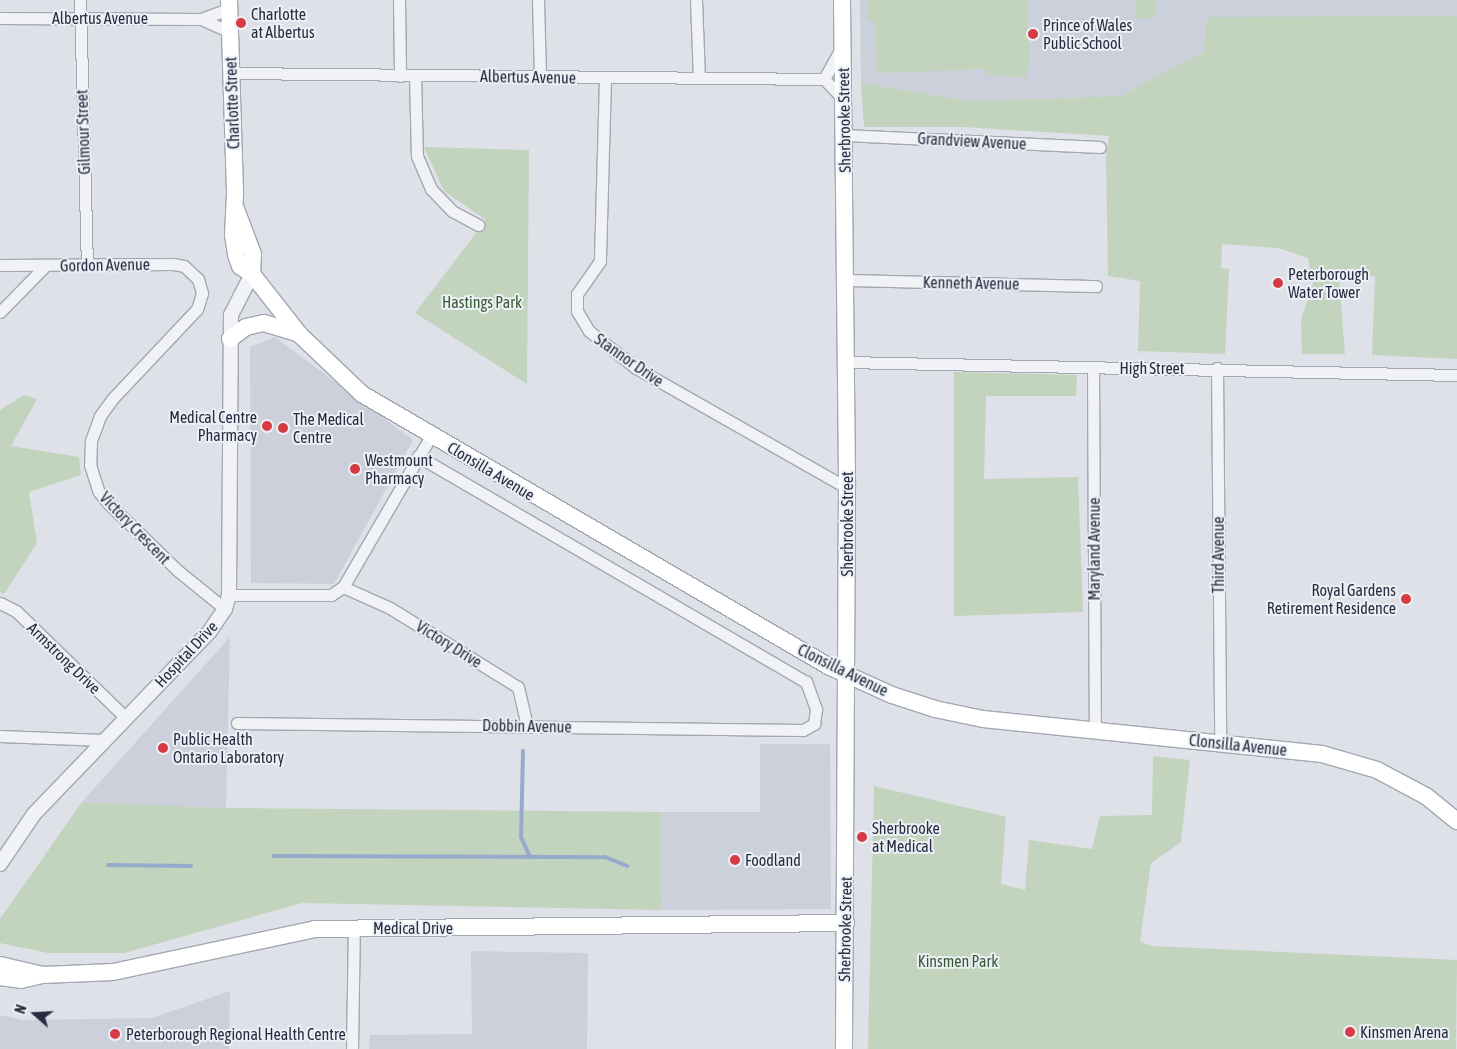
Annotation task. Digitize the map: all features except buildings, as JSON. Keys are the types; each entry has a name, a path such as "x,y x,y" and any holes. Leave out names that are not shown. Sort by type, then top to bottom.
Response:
{"main road":[{"name":"Sherbrooke Street","path":"842,0 847,488 844,1049"},
{"name":"Charlotte Street","path":"229,4 234,206 232,234 236,255 240,266 252,274 299,334"},
{"path":"230,339 246,327 264,323 299,334"},
{"name":"Clonsilla Avenue","path":"299,334 362,394 431,436 846,675 935,709 984,719 1322,754 1377,770 1426,796 1457,820"},
{"name":"Medical Drive","path":"0,977 21,980 44,975 113,972 315,929 787,926 795,932 846,928"},
{"name":"Medical Drive","path":"0,965 44,975"}],"street":[{"name":"Gilmour Street","path":"80,0 87,264"},
{"path":"399,0 400,76"},
{"path":"538,0 540,76"},
{"path":"696,0 699,77"},
{"name":"Albertus Avenue","path":"201,19 229,4"},
{"name":"Albertus Avenue","path":"0,18 201,19 230,32"},
{"path":"843,42 837,62 824,79 844,100"},
{"name":"Albertus Avenue","path":"231,73 540,76 605,79 699,77 824,79"},
{"path":"415,76 417,156 431,188 452,211 478,225"},
{"name":"Stannor Drive","path":"605,79 600,261 577,294 577,311 589,331 636,368 847,488"},
{"name":"Grandview Avenue","path":"844,135 1100,147"},
{"name":"Gordon Avenue","path":"0,266 44,267 87,264 173,264 184,266 196,275 201,284"},
{"path":"0,312 44,267"},
{"name":"Hospital Drive","path":"0,864 34,814 125,717 210,631 224,609 230,595 230,339 234,304 252,274"},
{"name":"Kenneth Avenue","path":"846,280 1096,286"},
{"name":"Victory Crescent","path":"201,284 201,302 198,309 113,398 100,416 91,441 90,465 99,492 108,504 177,570 224,609"},
{"name":"High Street","path":"846,362 1093,368 1217,368 1457,375"},
{"name":"Maryland Avenue","path":"1093,368 1095,730"},
{"name":"Third Avenue","path":"1217,368 1220,743"},
{"path":"230,595 330,595 343,587 431,436"},
{"name":"Clonsilla Avenue","path":"418,456 806,682 816,709 814,724"},
{"name":"Victory Drive","path":"343,587 390,608 518,687 527,725"},
{"name":"Armstrong Drive","path":"0,603 16,611 125,717"},
{"name":"Dobbin Avenue","path":"237,723 527,725 804,730 814,724"},
{"path":"0,736 103,740"},
{"path":"352,1049 354,928"}],"shaded area":[{"name":"Prince of Wales Public School","path":"860,0 1457,0 1457,17 1207,17 1203,52 1120,96 969,101 861,83"},
{"path":"275,337 413,440 334,584 251,583 250,347"},
{"path":"230,637 226,808 82,802"},
{"path":"760,744 830,744 831,909 662,910 661,812 760,812"},
{"path":"471,951 588,953 587,1049 369,1049 370,1035 472,1034"},
{"name":"Peterborough Regional Health Centre","path":"230,991 229,1049 0,1049 0,1015 22,1020 152,1018"}],"green space":[{"path":"867,0 1027,0 1030,67 1027,68 1026,78 988,75 988,69 877,73 875,21 867,21"},
{"path":"1135,0 1156,0 1156,18 1135,18"},
{"path":"1207,17 1457,17 1457,359 1372,355 1375,277 1350,268 1339,277 1345,354 1302,354 1301,319 1313,285 1308,258 1278,248 1222,244 1221,268 1229,269 1225,354 1138,351 1140,281 1108,276 1106,157 1109,136 963,127 864,127 861,83 969,101 1120,96 1203,52"},
{"name":"Hastings Park","path":"424,147 529,150 527,384 415,313 486,220 444,191"},
{"path":"954,372 1077,375 1076,396 986,396 984,479 1078,477 1083,612 954,616"},
{"path":"24,395 37,399 11,446 79,457 81,475 29,492 37,543 4,594 0,592 0,410"},
{"name":"Kinsmen Park","path":"1153,756 1190,760 1181,842 1151,863 1140,941 1151,946 1457,960 1456,1049 868,1049 874,786 1006,817 1001,884 1025,890 1029,840 1092,849 1100,816 1152,815"},
{"path":"82,802 226,808 661,812 662,910 302,903 124,953 48,953 0,943 0,919"}],"waterway":[{"path":"523,751 521,837 530,857"},
{"path":"274,856 605,857 627,866"},
{"path":"108,865 191,866"}],"place":[{"name":"Charlotte at Albertus","path":"241,23"},
{"name":"Prince of Wales Public School","path":"1033,34"},
{"name":"Peterborough Water Tower","path":"1278,283"},
{"name":"Medical Centre Pharmacy","path":"267,426"},
{"name":"The Medical Centre","path":"283,428"},
{"name":"Westmount Pharmacy","path":"355,469"},
{"name":"Royal Gardens Retirement Residence","path":"1406,599"},
{"name":"Public Health Ontario Laboratory","path":"163,748"},
{"name":"Sherbrooke at Medical","path":"862,837"},
{"name":"Foodland","path":"735,860"},
{"name":"Kinsmen Arena","path":"1350,1032"},
{"name":"Peterborough Regional Health Centre","path":"115,1034"}]}
